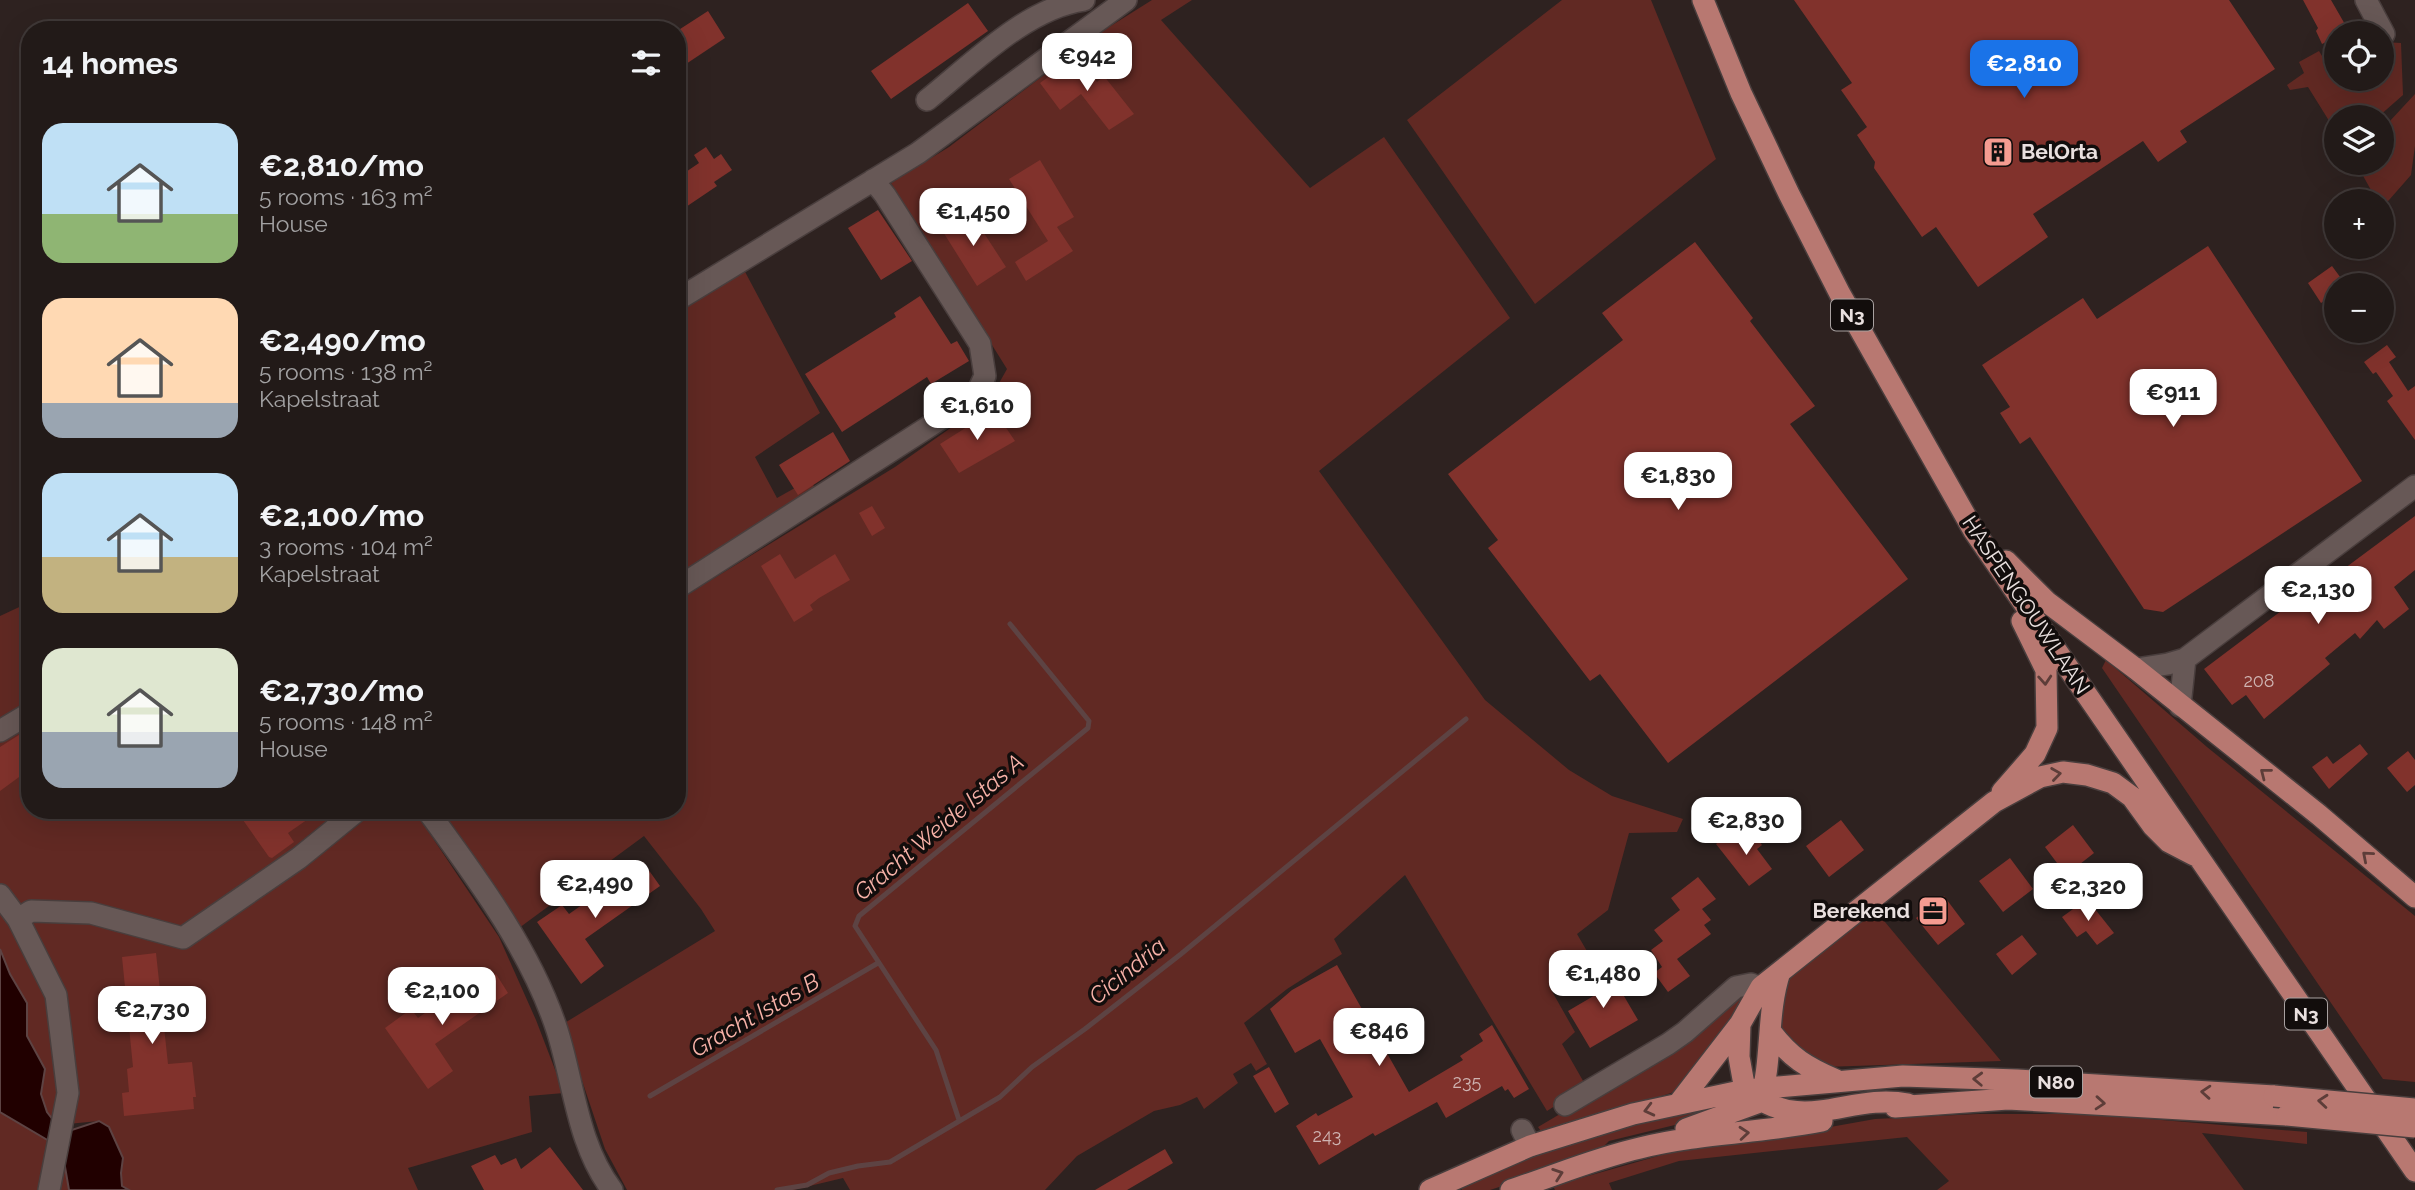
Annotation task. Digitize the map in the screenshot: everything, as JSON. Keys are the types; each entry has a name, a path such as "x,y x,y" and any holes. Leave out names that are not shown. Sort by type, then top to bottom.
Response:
{"main road":[{"name":"HASPENGOUWLAAN","path":"1703,0 1741,93 1801,219 1974,531 2415,1171"},
{"path":"1974,531 2048,602 2319,815 2415,897"},
{"path":"1974,531 1993,579 2024,624 2046,670 2047,728 2035,754 1994,802"},
{"path":"1679,1103 1780,972 1994,802 2040,777 2063,772 2087,775 2113,783 2132,797 2153,826 2169,842 2196,856"},
{"path":"1640,1147 1661,1137 1715,1120 1756,1094 1772,1032 1767,990"},
{"path":"1740,1024 1738,1057 1756,1094 1792,1112 1813,1113 1893,1101 1908,1104"},
{"path":"1772,1032 1790,1055 1801,1064 1838,1081"},
{"name":"N80","path":"1430,1190 1526,1138 1679,1103 1838,1081 1903,1076 2017,1080 2274,1096 2415,1109"},
{"name":"N80","path":"1511,1190 1640,1147 1697,1137 1777,1130 1908,1104 2008,1098 2287,1115 2415,1126"}],"street":[{"path":"927,100 1013,30 1064,3 1084,0"},
{"path":"686,294 918,153 1126,0"},
{"path":"2366,0 2377,21"},
{"path":"686,582 975,397 985,376 980,344 886,195 873,180"},
{"path":"2136,669 2185,659 2415,486"},
{"path":"2180,706 2185,659"},
{"path":"0,732 21,719"},
{"path":"18,919 31,911 91,913 183,938 299,858 347,819"},
{"path":"434,819 480,882 537,980 557,1029 587,1145 612,1190"},
{"path":"0,895 18,919 56,995 68,1093 49,1190"},
{"path":"1565,1105 1677,1038 1736,987 1751,984 1767,990"}],"shaded area":[{"path":"1152,0 1192,0 1161,20 1310,188 1384,137 1510,318 1319,471 1485,700 1569,770 1612,796 1683,819 1677,832 1629,833 1608,910 1577,934 1591,958 1549,986 1575,1032 1562,1044 1586,1086 1547,1111 1405,875 1334,939 1342,954 1287,989 1244,1023 1267,1064 1256,1071 1251,1063 1233,1074 1238,1083 1204,1109 1197,1097 1180,1105 1154,1111 1077,1156 1045,1190 850,1190 843,1178 793,1190 627,1190 605,1149 563,1024 715,931 644,836 519,928 444,819 686,819 686,595 895,467 989,401 1007,369 891,183 949,147 1098,34"},
{"path":"1562,0 1651,0 1716,159 1535,304 1407,120"},
{"path":"2394,43 2401,43 2403,95 2392,105 2324,105 2324,113 2308,87 2290,90 2287,85 2304,73 2299,62 2319,51 2324,59 2324,91 2394,91"},
{"path":"2415,94 2415,146 2411,175 2394,194 2394,189 2370,189 2363,175 2394,175 2394,117"},
{"path":"743,268 820,413 755,457 777,498 809,480 818,491 686,574 686,304"},
{"path":"21,606 21,819 420,819 499,937 536,1020 564,1093 529,1096 532,1132 408,1168 418,1190 129,1190 122,1186 123,1158 109,1127 99,1121 57,1125 47,1112 41,1094 45,1069 27,1036 27,1003 10,974 0,949 0,616"},
{"path":"2106,660 2207,747 2415,916 2415,1082 2383,1079 2102,668"},
{"path":"1875,910 2001,1061 1824,1067 1810,1062 1782,1031 1778,1018 1778,1003 1791,974"},
{"path":"0,949 10,974 27,1003 27,1036 45,1069 41,1094 47,1112 57,1125 72,1130 99,1121 109,1127 123,1158 122,1186 129,1190 69,1190 64,1161 49,1141 0,1112"},
{"path":"1738,993 1746,996 1697,1070 1674,1092 1543,1134 1538,1127 1675,1046"},
{"path":"1733,1099 1724,1113 1609,1141 1594,1156 1490,1190 1462,1190 1459,1183 1586,1133"},
{"path":"0,1112 49,1141 64,1161 69,1190 0,1190"},
{"path":"1978,1114 2089,1114 2307,1132 2307,1144 2202,1133 2244,1190 1937,1190 1949,1181 1907,1137 1679,1161 1609,1183 1612,1190 1555,1190 1553,1186 1686,1148 1875,1119"}],"building":[{"name":"BelOrta","path":"1794,0 2229,0 2275,69 2180,131 2187,142 2158,162 2143,141 2033,214 2048,237 1978,287 1936,227 1922,237 1874,168 1875,162 1857,135 1867,127 1841,90 1852,83"},
{"path":"2303,0 2331,0 2343,21 2324,21 2322,44 2316,31 2318,28"},
{"path":"968,3 988,31 891,99 871,71"},
{"path":"708,11 725,38 686,64 686,25"},
{"path":"1077,56 1097,82 1104,76 1134,114 1109,130 1081,94 1060,110 1040,83"},
{"path":"706,147 714,159 721,154 732,170 714,182 717,186 686,207 686,172 699,163 694,155"},
{"path":"1040,160 1074,217 1057,227 1073,251 1026,281 1015,262 1048,241 1009,179"},
{"path":"878,210 912,261 881,280 848,228"},
{"path":"969,210 1006,267 977,286 940,227"},
{"path":"1695,242 1753,318 1750,321 1815,406 1790,424 1908,579 1668,763 1600,674 1590,681 1488,548 1498,540 1448,474 1623,340 1602,313"},
{"path":"2208,246 2362,481 2163,612 2144,609 2030,437 2020,444 2000,413 2010,407 1982,365 2083,298 2097,319"},
{"path":"2332,266 2337,273 2324,273 2324,301 2321,303 2308,283"},
{"path":"920,296 951,344 957,341 969,361 931,384 927,377 842,432 805,374 896,317 894,313"},
{"path":"2387,345 2396,357 2389,362 2408,391 2415,386 2415,440 2387,401 2393,396 2376,372 2373,374 2364,362"},
{"path":"994,410 1015,441 959,473 940,444"},
{"path":"833,432 850,461 798,495 779,465"},
{"path":"872,506 885,528 872,536 859,513"},
{"path":"2415,516 2415,570 2394,587 2409,609 2384,629 2377,620 2360,639 2355,633 2325,658 2330,664 2264,719 2246,695 2232,705 2204,669 2334,571 2337,574"},
{"path":"780,554 795,579 835,554 850,580 819,598 810,605 813,610 794,622 761,566"},
{"path":"21,734 21,776 0,791 0,747"},
{"path":"2360,744 2368,754 2329,789 2312,767 2327,756 2333,764"},
{"path":"2408,751 2415,760 2415,785 2407,792 2387,768"},
{"path":"242,819 308,819 288,833 294,842 272,858"},
{"path":"1841,820 1864,850 1829,877 1806,846"},
{"path":"2073,825 2094,853 2066,875 2045,847"},
{"path":"1751,830 1762,845 1757,849 1772,869 1749,886 1716,844 1728,835 1734,843"},
{"path":"2010,858 2033,889 2003,912 1979,881"},
{"path":"643,862 660,886 585,939 604,966 581,984 537,922 562,905 569,914"},
{"path":"1698,877 1716,899 1702,909 1711,920 1704,925 1711,934 1677,959 1690,976 1668,992 1654,973 1662,967 1651,950 1663,941 1654,930 1680,910 1671,898"},
{"path":"1944,896 1965,924 1938,945 1916,918"},
{"path":"2087,899 2114,933 2097,945 2086,931 2077,937 2062,917"},
{"path":"2022,935 2037,954 2012,975 1996,954"},
{"path":"156,953 168,1064 192,1062 196,1097 193,1097 194,1109 124,1116 122,1093 129,1092 127,1069 133,1067 122,957"},
{"path":"1604,962 1638,1020 1590,1048 1568,1011 1602,991 1590,970"},
{"path":"1337,965 1409,1092 1463,1060 1460,1056 1483,1041 1479,1034 1492,1025 1529,1089 1514,1098 1508,1089 1505,1091 1502,1086 1446,1118 1437,1102 1375,1136 1373,1133 1319,1165 1296,1126 1316,1113 1318,1116 1353,1097 1320,1039 1295,1053 1270,1009 1292,990"},
{"path":"496,974 508,993 435,1044 453,1071 428,1089 385,1028 411,1009 418,1018 478,975 483,983"},
{"path":"1269,1067 1289,1104 1275,1113 1253,1076"},
{"path":"550,1147 583,1190 484,1190 471,1166 495,1155 501,1165 516,1158 521,1169"},
{"path":"1165,1149 1173,1163 1127,1190 1095,1190"}],"waterway":[{"name":"Gracht Weide Istas A","path":"959,1120 936,1050 855,926 859,916 1088,728 1089,721 1010,624"},
{"name":"Cicindria","path":"777,1190 807,1185 829,1173 890,1162 1000,1097 1032,1067 1181,954 1466,719"},
{"name":"Gracht Istas B","path":"650,1096 878,963"}],"place":[{"name":"BelOrta","path":"1998,152"},
{"name":"Berekend","path":"1933,911"}]}
